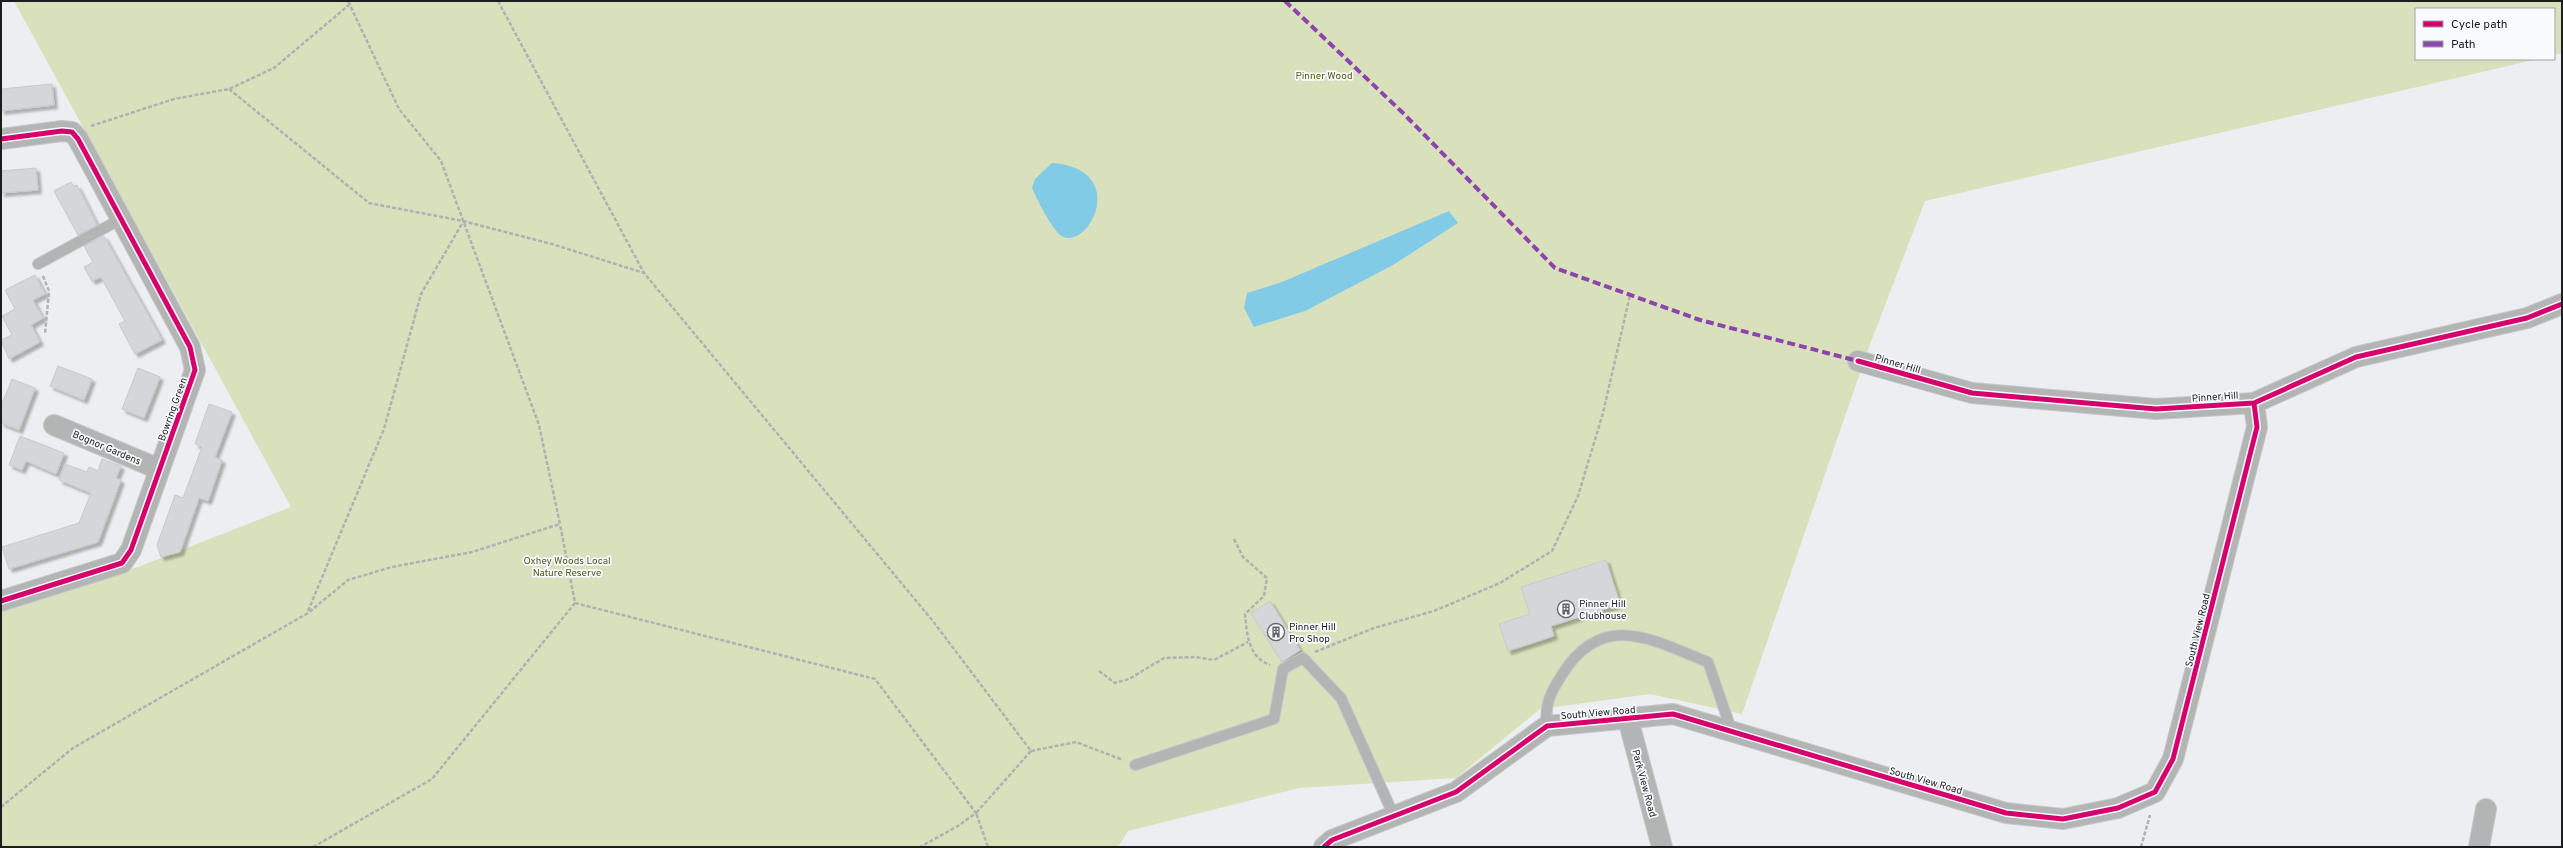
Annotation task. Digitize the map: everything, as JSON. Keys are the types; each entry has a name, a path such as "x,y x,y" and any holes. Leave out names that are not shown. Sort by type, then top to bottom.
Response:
{"street":[{"path":"1,139 62,131 72,132"},
{"name":"Bowring Green","path":"1,601 122,563 131,550 159,469 194,378 194,360 190,347 78,139 72,132"},
{"name":"Pinner Hill","path":"1858,361 1972,393 2156,409 2254,403 2356,357 2528,318 2562,304"},
{"name":"South View Road","path":"1324,847 1332,840 1456,792 1547,726 1673,714 2006,813 2063,819 2118,808 2155,792 2173,759 2257,427 2254,403"},
{"name":"Bognor Gardens","path":"54,425 159,469"},
{"name":"Park View Road","path":"1628,719 1662,847"},
{"path":"2479,847 2486,809"}],"lane":[{"path":"38,264 120,219"},
{"path":"1547,726 1545,709 1556,684 1567,667 1583,649 1599,640 1620,634 1640,636 1708,662 1732,732"},
{"path":"1135,765 1274,719 1283,670 1303,658 1341,698 1394,816"}],"path":[{"path":"313,847 432,779 575,604 539,425 464,221 441,161 399,108 348,1"},
{"path":"498,1 644,273 932,620 1031,751"},
{"path":"72,132 174,99 229,90 274,68 349,5"},
{"path":"229,90 368,203 464,221 552,244 644,273"},
{"path":"308,613 384,429 421,294 464,221"},
{"path":"38,264 48,291 45,334"},
{"path":"1303,658 1374,628 1434,611 1500,583 1552,551 1578,496 1603,413 1630,295"},
{"path":"1,807 73,748 308,613 348,580 392,567 472,552 560,524"},
{"path":"1234,539 1243,557 1267,578 1264,596 1245,614 1248,642 1260,661 1283,670"},
{"path":"575,604 875,679 976,813 988,847"},
{"path":"1099,671 1115,683 1129,679 1164,658 1195,657 1214,660 1248,642"},
{"path":"920,847 976,813 1031,751 1076,742 1135,765"},
{"path":"2141,847 2150,814 2150,794"}],"green space":[{"path":"14,1 2562,1 2562,53 2555,55 2555,8 2415,8 2415,60 2534,60 1925,201 1869,347 1742,714 1650,694 1540,709 1456,778 1299,788 1128,831 1118,847 1,847 1,609 138,567 291,507"}],"water":[{"path":"1052,163 1077,169 1092,180 1097,195 1096,210 1089,224 1080,234 1069,238 1058,233 1050,223 1032,188 1035,179"},
{"path":"1449,211 1458,223 1393,265 1305,311 1254,327 1244,308 1247,293 1282,282"}],"building":[{"path":"52,84 54,105 1,111 1,89"},
{"path":"36,168 38,190 1,193 1,171"},
{"path":"71,182 74,187 77,185 97,225 78,235 54,191"},
{"path":"104,236 162,340 135,354 119,324 125,321 101,277 92,281 84,267 93,262 84,246"},
{"path":"35,275 45,294 33,300 43,318 31,325 40,342 9,359 1,340 12,335 2,316 15,309 5,290"},
{"path":"58,366 92,379 84,400 50,386"},
{"path":"138,368 160,377 144,418 122,409"},
{"path":"12,379 35,388 19,430 1,423 1,406"},
{"path":"209,404 232,412 215,457 222,460 208,501 199,498 180,552 161,557 157,545 175,495 183,498 202,447 195,444"},
{"path":"20,436 64,453 56,474 26,461 22,470 9,465"},
{"path":"102,459 121,466 116,478 121,480 98,542 9,569 2,547 79,523 91,493 59,480 65,464 87,472 89,467 98,471"},
{"name":"Pinner Hill Clubhouse","path":"1606,560 1620,604 1551,626 1554,636 1508,651 1499,624 1530,614 1521,587"},
{"name":"Pinner Hill Pro Shop","path":"1270,601 1300,650 1282,662 1251,613"}],"marked path":[{"path":"1285,1 1402,112 1555,268 1700,320 1858,361"}],"cycle path":[{"path":"1,139 62,131 72,132 78,139 190,347 195,370 131,550 122,563 1,601"},
{"path":"1858,361 1972,393 2156,409 2254,403 2356,357 2527,318 2562,304"},
{"path":"1324,847 1332,840 1456,792 1547,726 1673,714 2006,813 2063,819 2118,808 2155,792 2173,759 2257,427 2254,403"}],"place":[{"name":"Pinner Hill Clubhouse","path":"1566,609"},
{"name":"Pinner Hill Pro Shop","path":"1276,632"}],"park label":[{"name":"Pinner Wood","path":"1324,75"},
{"name":"Oxhey Woods Local Nature Reserve","path":"567,566"}]}
